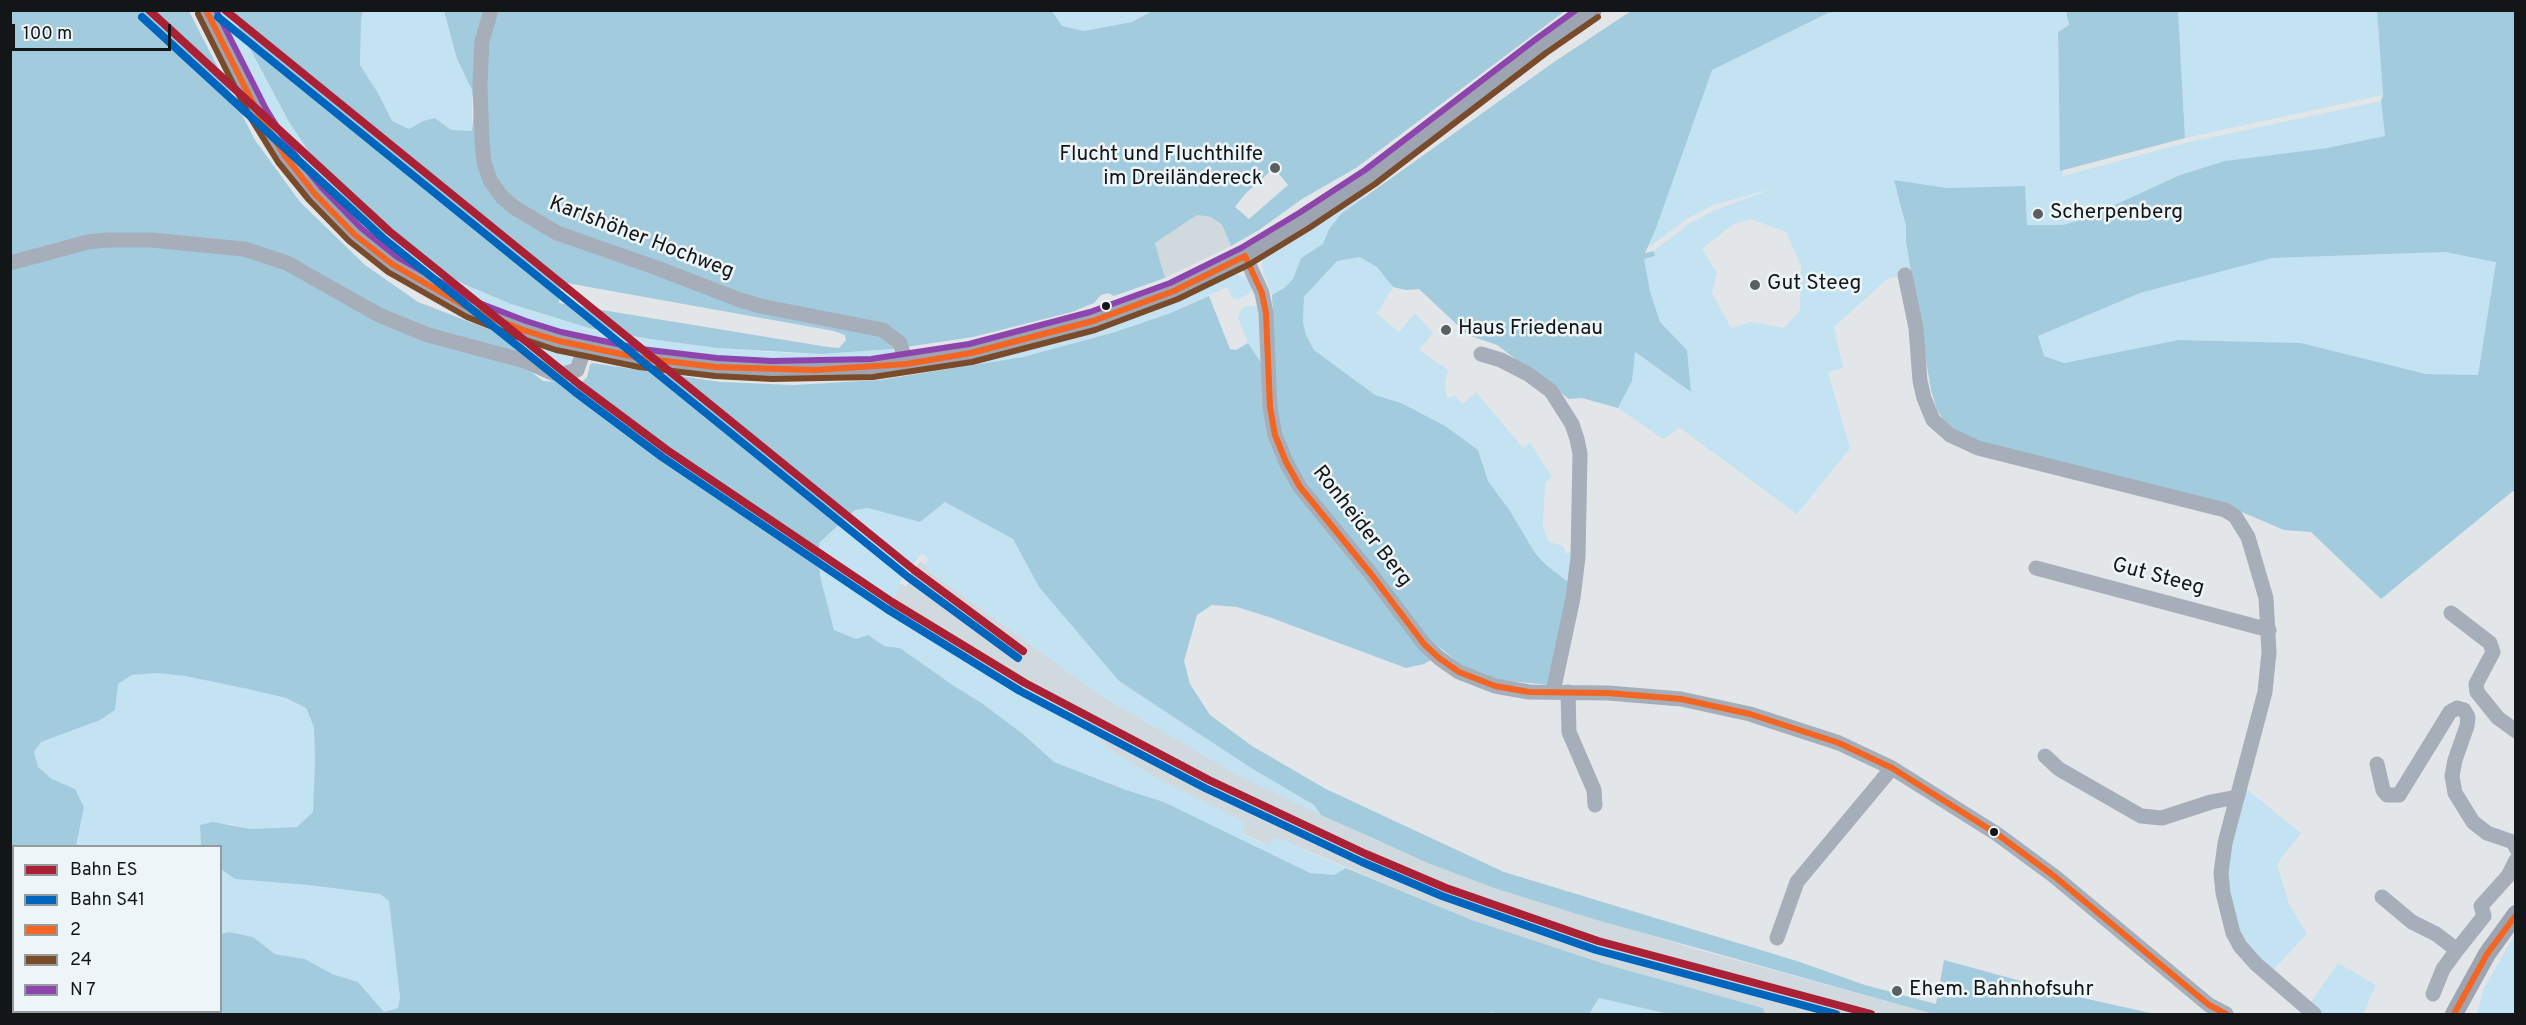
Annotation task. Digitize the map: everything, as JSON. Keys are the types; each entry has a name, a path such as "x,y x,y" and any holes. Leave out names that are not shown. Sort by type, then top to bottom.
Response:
{"main road":[{"path":"206,10 258,113 285,156 315,194 355,235 424,285 470,309 523,330 585,346 640,358 716,367 772,370 849,369 906,364 971,353 1093,321 1174,291 1245,255 1304,221 1370,177 1541,46 1593,10"},
{"path":"2454,1014 2481,964 2516,914"}],"street":[{"name":"Karlshöher Hochweg","path":"491,10 482,41 480,84 482,141 484,162 490,180 502,197 534,222 557,233 740,300 884,330 900,343 906,364"},
{"path":"10,263 79,244 107,240 151,240 244,249 287,263 379,315 408,327 525,361 552,373 560,375 577,370 585,346"},
{"name":"Ronheider Berg","path":"1245,255 1262,293 1266,313 1270,407 1275,435 1300,487 1424,644 1439,658 1459,672 1488,684 1529,692 1681,699 1750,714 1839,743 1892,768 1974,819 2054,876 2209,1005 2226,1014"},
{"path":"1905,275 1917,328 1920,381 1924,398 1933,420 1942,429 1978,448 2213,506 2235,516 2248,537 2261,578 2269,630 2265,692 2225,843 2221,873 2223,893 2233,933 2256,964 2314,1014"},
{"path":"1481,354 1501,360 1528,374 1551,391 1572,424 1579,447 1578,557 1560,692 1569,732 1594,790 1595,805"},
{"name":"Gut Steeg","path":"2036,568 2269,630"},
{"path":"2451,613 2490,644 2493,652 2476,684 2478,692 2498,718 2516,731"},
{"path":"2377,764 2383,790 2387,795 2398,795 2446,717 2457,708 2464,710 2468,717 2467,726 2452,776 2455,793 2473,822 2487,833 2512,842 2516,848"},
{"path":"2045,756 2059,769 2141,816 2162,818 2211,802 2237,797"},
{"path":"1777,938 1797,882 1892,768"},
{"path":"2503,930 2484,916 2481,906 2508,876 2516,860"},
{"path":"2382,897 2412,922 2436,934 2457,950"},
{"path":"2433,994 2443,969 2484,916"}],"shaded area":[{"path":"1051,10 1062,26 1084,31 1132,22 1154,10 1565,11 1356,168 1302,199 1259,230 1231,246 1222,225 1211,217 1197,215 1155,243 1165,278 1114,296 1108,293 1101,295 1094,303 1072,312 973,337 893,349 821,354 718,348 589,328 511,304 466,285 433,266 400,246 362,215 328,180 289,122 230,11 363,11 360,65 392,121 409,129 423,121 435,118 451,130 472,131 474,110 472,90 457,59 444,11","holes":["1274,168 1288,185 1249,219 1235,207 1245,194","561,282 834,331 845,335 846,340 839,348 828,347 559,303"]},
{"path":"1840,10 2066,11 2069,25 2058,32 2063,176 2185,143 2381,101 2385,136 2327,148 2225,161 2180,175 2084,219 2063,225 2027,225 2025,186 1947,188 1894,180 1906,226 1911,273 1887,279 1834,327 1843,368 1828,372 1850,448 1797,514 1680,428 1663,439 1618,408 1632,381 1634,352 1691,392 1687,350 1660,322 1650,291 1644,259 1655,256 1654,251 1690,223 1715,210 1772,189 1713,205 1687,219 1649,247 1712,69 1828,13","holes":["1751,219 1786,232 1801,266 1800,310 1784,328 1752,322 1731,328 1712,293 1717,273 1702,249 1732,225"]},
{"path":"10,11 189,11 255,140 300,202 365,265 418,302 522,342 529,354 530,371 543,381 581,383 587,377 592,363 721,382 793,385 880,380 1023,357 1115,332 1168,314 1209,296 1230,349 1236,350 1248,343 1262,364 1271,437 1431,660 1406,668 1269,617 1237,607 1212,605 1197,615 1184,661 1190,684 1210,715 1252,746 1326,789 1504,872 1797,961 1865,985 1936,1004 1944,960 2083,998 2155,1014 1933,1014 1597,920 1497,889 1428,863 1321,815 1314,805 1251,768 1119,681 1039,587 1013,539 945,502 920,522 868,508 855,510 819,543 820,576 834,630 856,639 868,635 884,646 900,648 983,704 1023,734 1054,762 1164,802 1310,873 1334,875 1346,868 1472,920 1605,964 1763,1008 1765,1014 1669,1014 1599,998 1589,1014 1497,1014 1491,1012 1491,1014 11,1014","holes":["156,673 185,676 286,698 306,708 314,727 313,812 297,827 251,829 213,822 200,825 201,845 222,845 222,870 235,879 380,894 389,901 400,998 398,1008 384,1012 358,982 332,974 305,959 275,954 253,937 229,932 222,934 222,1013 12,1013 12,845 76,845 84,807 75,789 52,779 38,767 34,752 41,742 100,720 115,710 118,684 132,675"]},
{"path":"216,11 230,11 289,122 328,180 466,285 511,304 589,328 650,339 767,352 821,354 893,349 892,355 862,360 772,362 674,354 621,346 560,331 523,320 464,296 401,259 346,214 319,186 288,145 269,114"},
{"path":"363,11 444,11 457,59 472,90 472,131 451,130 435,118 423,121 409,129 392,121 360,65"},
{"path":"1051,11 1154,11 1132,22 1084,31 1062,26"},
{"path":"1631,11 1840,11 1828,13 1712,70 1655,231 1645,253 1654,251 1655,256 1644,259 1650,291 1660,322 1687,350 1691,392 1635,352 1632,381 1618,408 1582,398 1569,399 1497,345 1468,335 1419,289 1406,290 1393,287 1377,267 1360,257 1337,261 1304,297 1303,322 1306,335 1314,350 1375,395 1401,403 1445,426 1478,450 1488,481 1510,511 1535,553 1546,565 1571,584 1551,685 1497,680 1464,667 1429,639 1306,482 1292,459 1282,433 1277,407 1272,295 1293,279 1301,258 1323,244 1329,229 1341,214 1554,62"},
{"path":"2066,11 2178,11 2185,138 2060,171 2058,32 2069,25"},
{"path":"2178,11 2377,11 2383,95 2185,138"},
{"path":"2377,11 2515,11 2515,492 2513,491 2381,599 2311,532 2284,530 2237,510 1978,443 1947,425 1937,410 1931,390 1906,242 1906,226 1894,180 1947,188 2025,186 2027,225 2063,225 2084,219 2180,175 2225,161 2327,148 2385,136 2381,101 2383,95","holes":["2445,252 2496,262 2478,375 2426,374 2301,343 2178,340 2064,363 2044,356 2038,336 2140,293 2272,258"]},
{"path":"1361,191 1365,198 1341,214 1329,229 1323,244 1301,258 1293,279 1272,295 1263,273 1262,263 1265,255"},
{"path":"1197,215 1211,217 1222,226 1231,246 1165,278 1155,243"},
{"path":"2445,252 2496,261 2478,375 2426,374 2301,343 2178,340 2064,363 2044,356 2038,336 2140,293 2272,258"},
{"path":"1360,257 1377,266 1393,287 1377,314 1399,332 1415,313 1433,333 1419,350 1448,370 1445,385 1447,398 1455,396 1463,404 1476,392 1523,448 1530,443 1552,477 1545,483 1543,527 1549,542 1563,546 1565,553 1574,553 1571,584 1546,565 1535,553 1510,511 1488,481 1478,449 1401,403 1375,395 1314,350 1306,335 1303,322 1304,298 1337,261"},
{"path":"1233,273 1246,277 1252,287 1250,293 1238,300 1232,298 1227,287 1168,314 1115,332 1023,357 940,370 940,367 1016,350 1167,305"},
{"path":"1258,306 1262,364 1248,343 1238,318 1242,308"},
{"path":"522,342 573,358 573,363 566,369 554,369 529,354"},
{"path":"945,502 1013,539 1039,587 1119,681 1251,768 1314,805 1321,815 1240,776 1104,698 933,574 924,565 929,559 922,553 900,581 888,611 1076,721 1115,753 1156,778 1246,823 1242,834 1267,845 1275,837 1346,868 1334,875 1310,873 1164,802 1054,762 1023,734 983,704 900,648 884,646 868,635 856,639 834,630 820,576 819,543 855,510 868,508 920,522"},
{"path":"921,561 933,574 1104,698 1240,776 1375,840 1497,889 1699,950 1933,1014 1765,1014 1763,1008 1605,964 1472,920 1275,837 1268,845 1242,833 1246,823 1156,778 1115,753 1076,721 888,611 901,583 906,587 910,581 907,578"},
{"path":"156,673 185,676 286,698 306,708 314,727 313,812 297,827 251,829 230,824 200,825 201,845 76,845 84,807 75,789 52,779 38,767 34,752 41,742 75,729 118,684 132,675"},
{"path":"2245,788 2301,833 2277,864 2289,904 2307,934 2272,971 2246,946 2236,927 2226,867"},
{"path":"222,870 235,879 380,894 389,901 400,998 398,1008 384,1012 358,982 332,974 305,959 275,954 253,937 229,932 222,934"},
{"path":"2515,934 2515,1014 2477,1014 2484,988"},
{"path":"2338,963 2376,985 2363,1014 2320,1014 2309,1005"},
{"path":"1599,998 1664,1012 1669,1014 1589,1014"}],"rail line":[{"name":"ES","path":"149,10 389,231 580,385 667,450 892,602 1025,683 1209,780 1366,854 1446,888 1598,941 1871,1014"},
{"name":"ES","path":"225,10 914,570 1023,651"},
{"name":"S41","path":"142,17 383,238 575,392 662,457 887,609 1020,691 1205,788 1362,862 1442,896 1596,950 1836,1014"},
{"name":"S41","path":"218,17 908,577 1018,658"}],"transit line":[{"name":"2","path":"206,10 258,113 285,156 315,194 355,235 392,264 470,309 523,330 559,341 640,358 716,367 815,370 906,364 971,353 1093,321 1174,291 1245,256"},
{"path":"216,10 266,109 292,151 322,188 361,228 397,257 474,301 561,332 641,349 717,358 772,361 871,359 969,344 1090,312 1170,283 1241,248 1365,170 1576,10"},
{"name":"24","path":"198,14 250,117 278,162 309,200 349,241 388,272 467,317 556,350 639,367 715,376 772,379 873,377 972,362 1095,330 1178,299 1250,264 1375,184 1546,53 1598,17"},
{"name":"2","path":"1245,256 1262,293 1266,313 1270,407 1275,435 1286,462 1300,487 1424,644 1439,658 1459,672 1495,686 1529,692 1608,693 1681,699 1750,714 1839,743 1892,768 1997,834 2054,876 2209,1005 2226,1014"},
{"name":"2","path":"2454,1014 2487,954 2516,915"}],"place":[{"name":"Flucht und Fluchthilfe im Dreiländereck","path":"1275,168"},
{"name":"Scherpenberg","path":"2038,214"},
{"name":"Gut Steeg","path":"1755,285"},
{"name":"Haus Friedenau","path":"1446,330"},
{"name":"Ehem. Bahnhofsuhr","path":"1897,991"}]}
